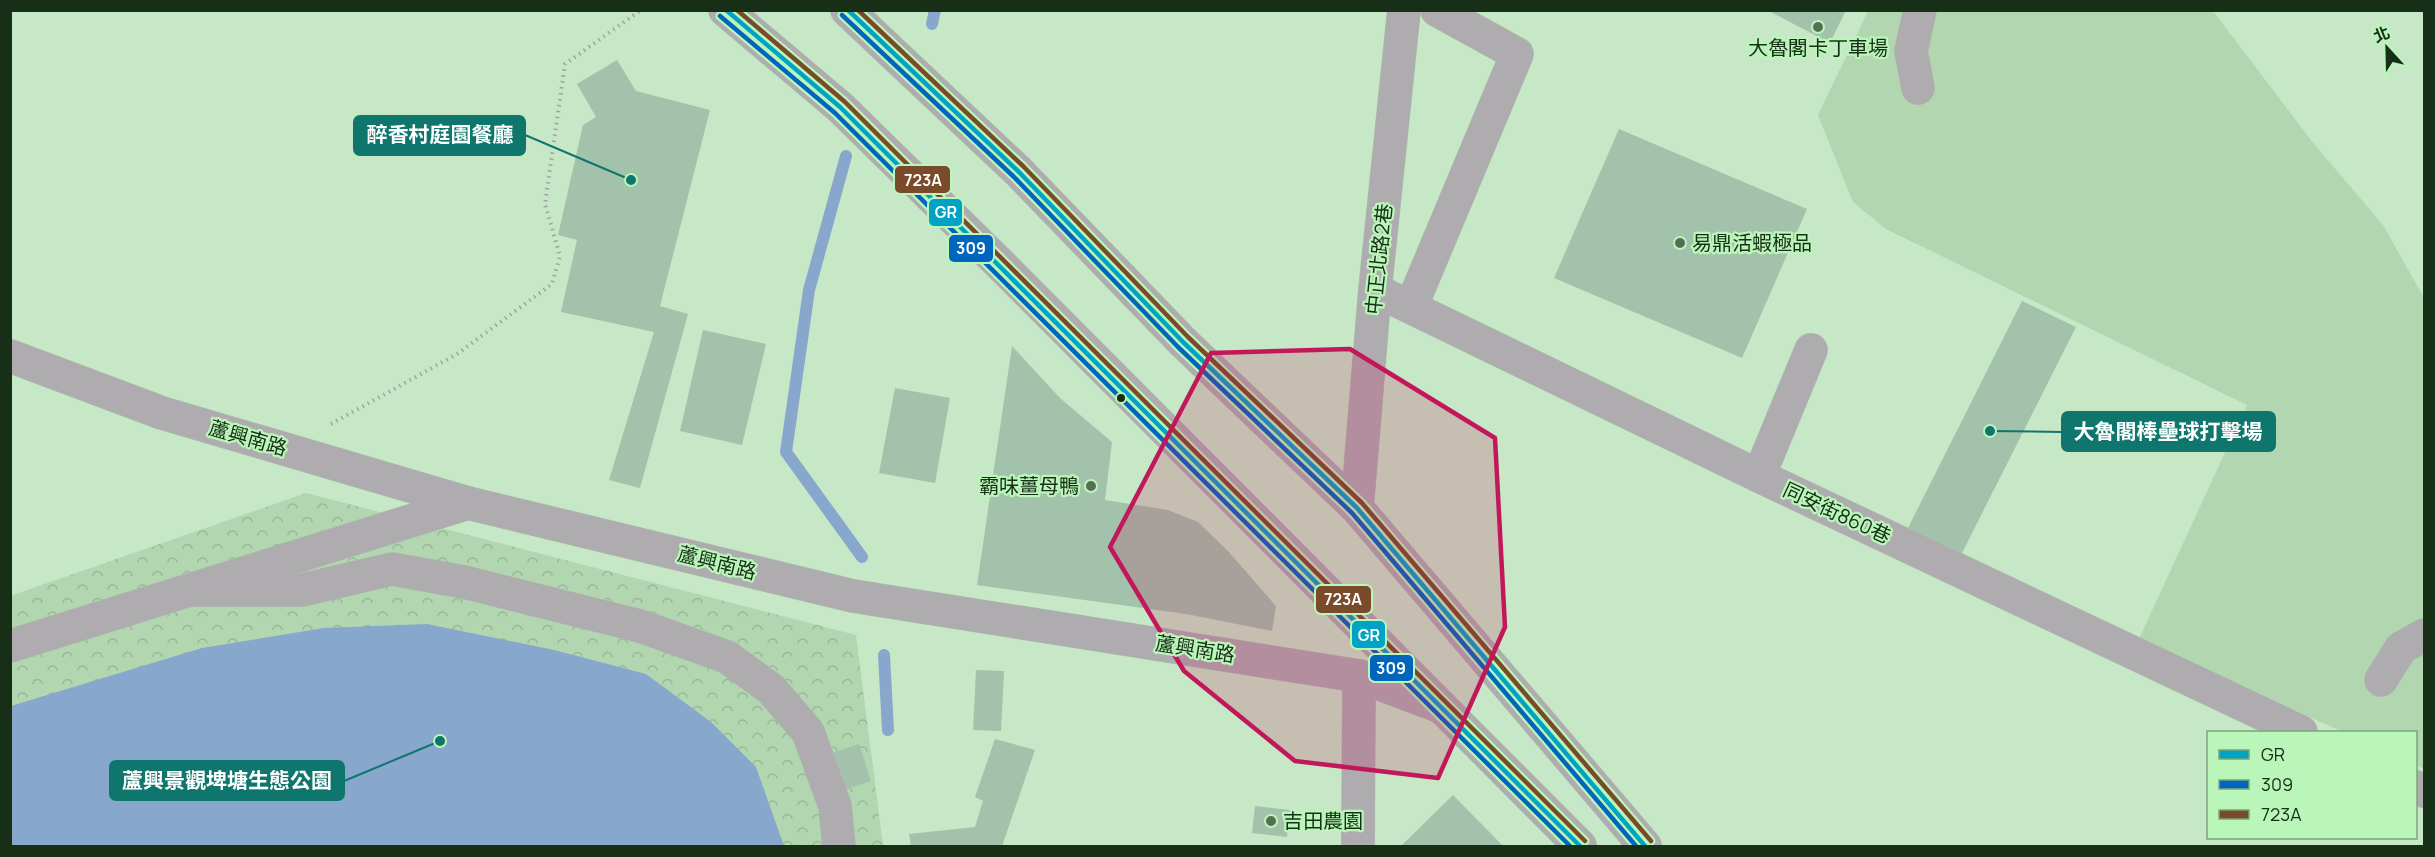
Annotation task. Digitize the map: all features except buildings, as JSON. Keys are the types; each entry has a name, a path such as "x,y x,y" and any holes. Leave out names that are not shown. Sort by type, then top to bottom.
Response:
{"street":[{"path":"725,10 864,131 1003,267 1581,846"},
{"path":"847,10 1019,172 1183,342 1358,507 1645,846"},
{"name":"中正北路2巷","path":"1358,507 1375,290 1404,10"},
{"path":"1411,307 1517,54 1437,10"},
{"path":"1918,88 1911,51 1920,10"},
{"name":"同安街860巷","path":"1375,290 1759,476 2299,731"},
{"path":"1759,476 1811,350"},
{"name":"蘆興南路","path":"10,356 162,412 468,502 853,596 1359,676 1439,706"},
{"path":"10,646 468,502"},
{"path":"192,590 302,590 393,569 464,582 640,626 727,657 771,689 808,732 835,806 839,846"},
{"path":"2380,681 2401,648 2424,635"},
{"path":"1358,846 1359,676"}],"path":[{"path":"330,425 457,354 552,284 560,256 545,204 565,64 641,10"}],"highlighted area":[{"path":"1350,349 1495,438 1505,627 1438,778 1295,761 1184,671 1110,547 1211,353"}],"green space":[{"path":"1868,11 2213,11 2314,144 2383,225 2424,298 2424,769 2417,766 2417,731 2341,731 2138,641 2247,405 1886,229 1853,202 1818,115"},
{"path":"306,493 856,635 883,846 11,846 10,596"}],"water":[{"path":"427,624 554,650 646,674 711,722 756,767 784,846 11,846 11,706 202,648 324,628"}],"waterway":[{"path":"932,24 935,10"},
{"path":"846,156 809,290 786,452 862,557"},
{"path":"884,655 888,730"}],"transit line":[{"name":"GR","path":"726,10 840,107 1580,846"},
{"name":"723A","path":"737,10 845,102 1585,841"},
{"name":"GR","path":"848,10 1019,172 1183,342 1357,508 1645,846"},
{"name":"723A","path":"858,10 1024,167 1188,337 1362,503 1651,841"},
{"name":"309","path":"842,15 1014,177 1178,347 1352,513 1636,846"},
{"name":"309","path":"720,16 835,113 1570,846"}],"place":[{"name":"大魯閣卡丁車場","path":"1818,27"},
{"name":"醉香村庭園餐廳","path":"631,180"},
{"name":"易鼎活蝦極品","path":"1680,243"},
{"name":"大魯閣棒壘球打擊場","path":"1990,431"},
{"name":"霸味薑母鴨","path":"1091,486"},
{"name":"蘆興景觀埤塘生態公園","path":"440,741"},
{"name":"吉田農園","path":"1271,821"}]}
